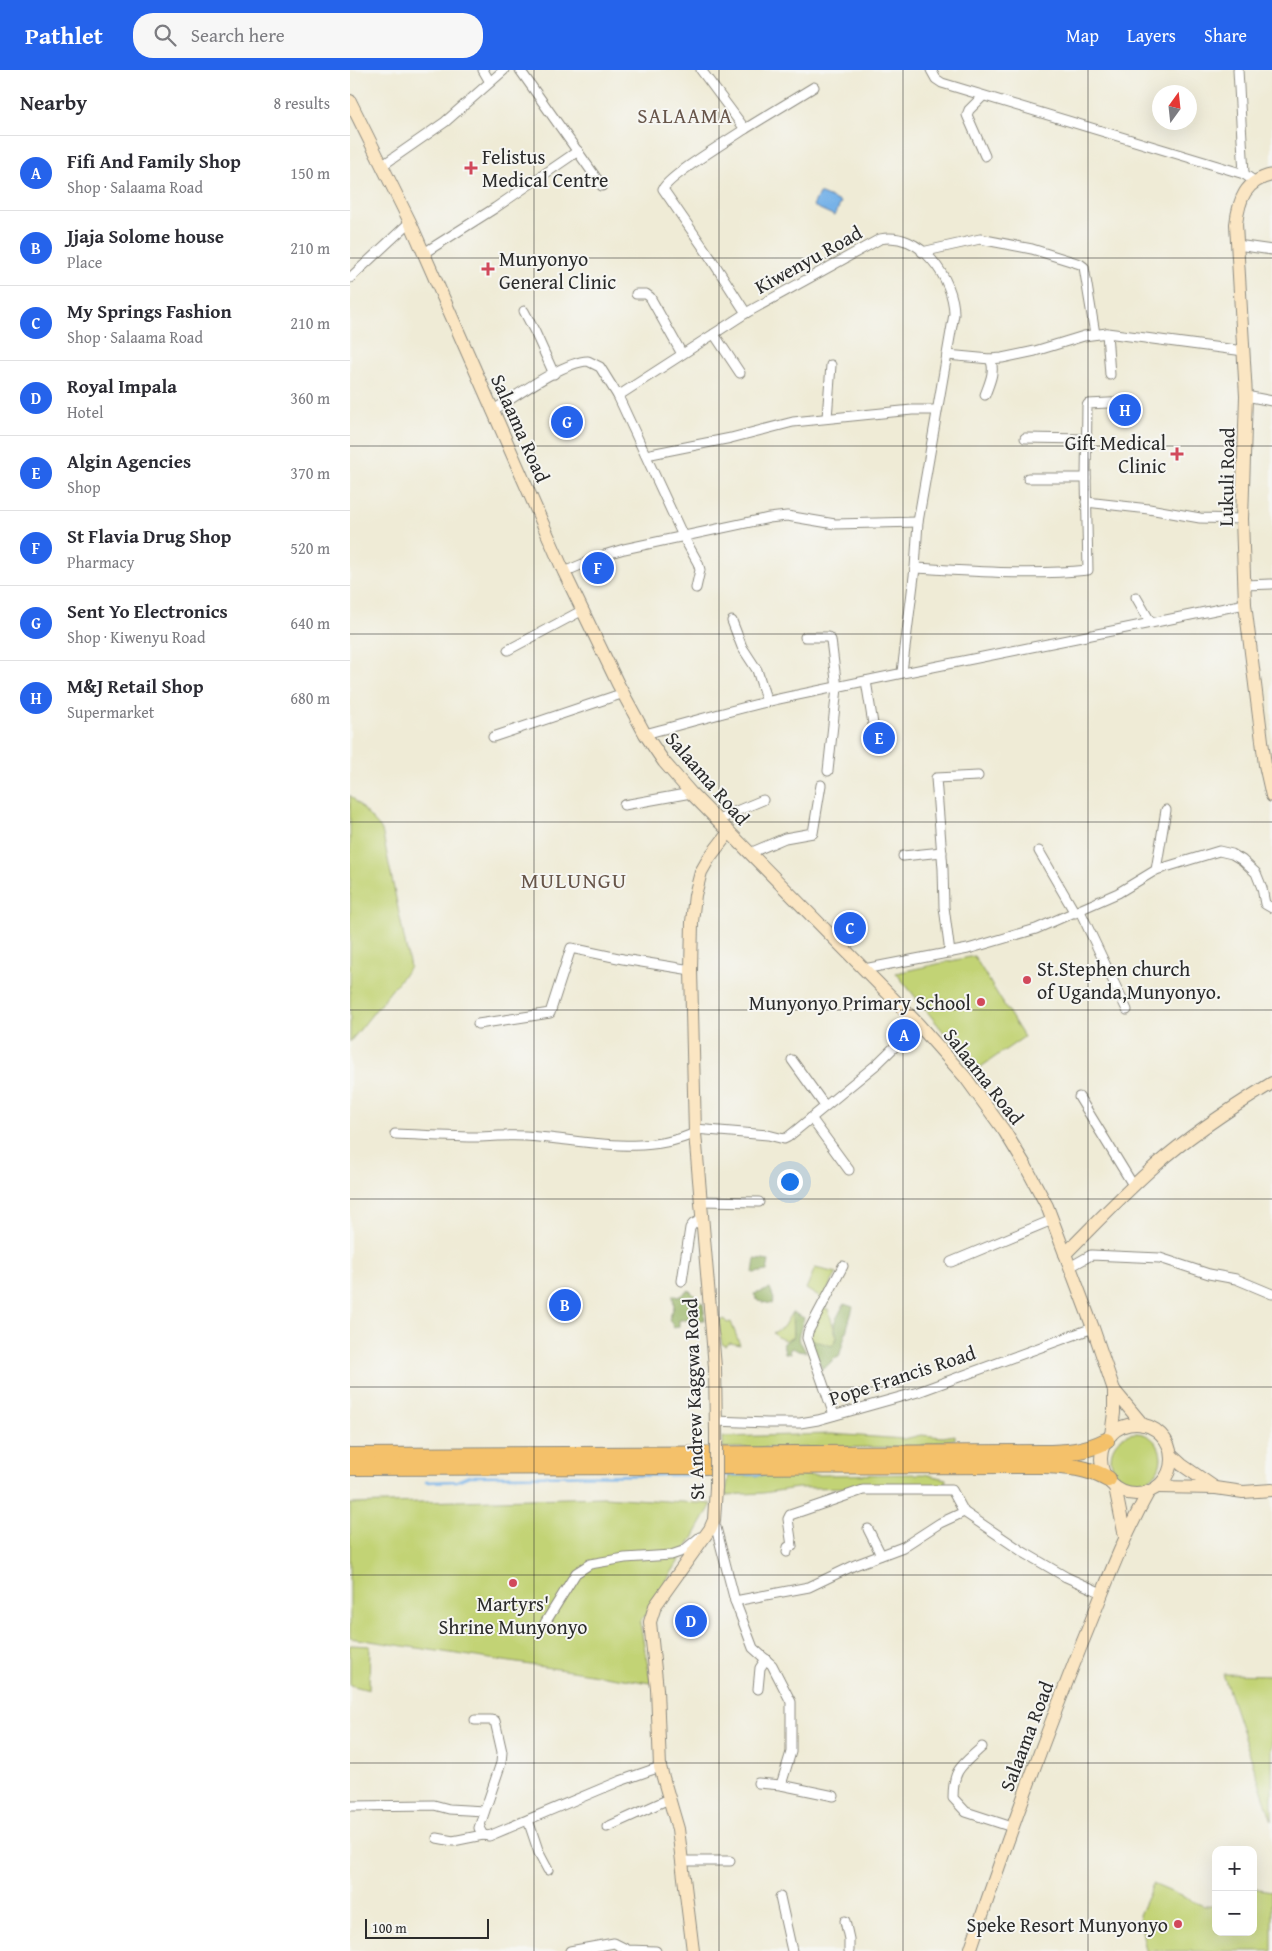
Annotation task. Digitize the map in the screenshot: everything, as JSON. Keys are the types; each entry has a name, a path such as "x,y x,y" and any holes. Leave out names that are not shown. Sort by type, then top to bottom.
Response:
{"highway":[{"path":"350,1456 1041,1453 1076,1452 1092,1448 1108,1438"},
{"path":"350,1467 1044,1465 1076,1466 1094,1472 1111,1483"}],"street":[{"path":"483,70 490,82"},
{"path":"383,166 444,122 504,70"},
{"path":"520,70 602,186"},
{"path":"702,70 745,129"},
{"path":"931,70 936,79 942,83 1249,178 1272,175"},
{"path":"1238,70 1249,178"},
{"path":"746,313 663,189 665,184 678,174 745,129 814,87"},
{"path":"983,96 969,110 967,115 985,156"},
{"name":"Salaama Road","path":"350,101 410,222 564,572 645,734 664,762 691,793 864,968 918,1024 965,1077 1005,1132 1025,1164 1052,1220 1093,1328 1114,1390 1114,1413 1108,1438"},
{"path":"424,253 495,208 578,151"},
{"name":"Lukuli Road","path":"1249,178 1237,212 1236,224 1246,396 1242,519 1244,604 1265,765 1272,796"},
{"path":"351,274 410,222"},
{"name":"Kiwenyu Road","path":"618,396 746,313 880,239 896,238 906,240 922,252 942,274 952,296 954,314 918,522 915,568 902,672"},
{"path":"922,252 980,239 1032,249 1080,264 1084,268 1095,334"},
{"path":"1237,245 1272,250"},
{"path":"636,294 646,294 650,298 682,354"},
{"path":"524,311 554,374"},
{"path":"947,355 990,359 1018,355 1095,334 1107,333 1244,351"},
{"path":"1107,333 1110,375"},
{"path":"714,334 740,373"},
{"path":"985,395 993,370 990,359"},
{"path":"492,411 554,374 583,361 594,363 600,367 618,396 683,536 698,563 700,570 696,588"},
{"path":"827,418 831,365"},
{"path":"1246,396 1272,401"},
{"path":"915,568 1017,573 1060,573 1088,570 1086,410 1088,404 1128,402"},
{"path":"646,455 731,438 778,424 912,410 936,410"},
{"path":"1025,438 1086,439"},
{"path":"1028,478 1086,478"},
{"path":"1086,502 1149,509 1200,518 1242,519"},
{"path":"564,572 604,555 683,536 784,516 836,524 918,522"},
{"path":"1244,585 1272,584"},
{"path":"1136,597 1151,623"},
{"path":"645,734 767,702 837,688 902,672 1244,604"},
{"path":"508,650 583,610"},
{"path":"732,621 742,647 757,670 767,702"},
{"path":"805,637 828,637 831,640 837,688 828,771"},
{"path":"866,681 874,730"},
{"path":"493,737 624,694"},
{"path":"950,952 944,907 936,778 978,776"},
{"path":"750,853 785,838 813,833 821,786"},
{"path":"624,805 691,793"},
{"path":"718,821 763,800"},
{"path":"1156,870 1166,810"},
{"name":"St Andrew Kaggwa Road","path":"693,1951 678,1828 660,1767 657,1689 650,1622 655,1606 712,1525 716,1487 715,1367 695,1131 691,970 693,908 697,884 709,858 729,832"},
{"path":"1039,851 1078,912 1127,1010"},
{"path":"864,968 950,952 1036,929 1118,893 1156,870 1219,851 1232,854 1242,860 1256,873 1262,888 1264,904 1268,908 1272,908"},
{"path":"902,856 942,852"},
{"path":"478,1024 550,1013 571,948 691,970"},
{"path":"395,1134 480,1137 513,1135 639,1145 682,1139 695,1131 768,1135 784,1139 877,1064 918,1024"},
{"path":"792,1060 825,1106"},
{"path":"1065,1254 1133,1185 1158,1163 1244,1100 1272,1083"},
{"path":"1080,1097 1133,1185"},
{"path":"811,1118 849,1170"},
{"path":"701,1201 758,1202"},
{"path":"682,1281 690,1228 692,1224 703,1220"},
{"path":"951,1262 1052,1220"},
{"path":"1070,1267 1092,1255 1160,1258 1209,1274 1236,1279 1272,1294"},
{"path":"834,1415 807,1338 808,1332 843,1266"},
{"name":"Pope Francis Road","path":"715,1426 800,1423 834,1415 918,1392 1093,1328"},
{"name":"Salaama Road","path":"1114,1390 1143,1425"},
{"path":"1125,1537 1111,1483 1101,1461 1102,1450 1108,1438 1122,1427 1143,1425 1154,1429 1168,1445 1171,1456 1168,1473 1153,1489"},
{"path":"1171,1456 1195,1475 1216,1488"},
{"path":"1111,1483 1131,1494 1153,1489 1216,1488 1243,1492 1272,1490"},
{"name":"Salaama Road","path":"970,1951 1012,1827 1102,1593 1125,1537 1153,1489"},
{"path":"787,1552 788,1547 792,1546 788,1519 790,1516 863,1490 952,1490 964,1512 1022,1552 1066,1577 1102,1593"},
{"path":"735,1601 809,1587 903,1547 940,1523 964,1512"},
{"path":"545,1623 576,1573 590,1564 610,1560 671,1555 683,1551 712,1525 735,1601 753,1648 772,1665 791,1702 791,1752 781,1785"},
{"path":"868,1529 881,1555"},
{"path":"758,1689 760,1668 766,1659"},
{"path":"475,1720 495,1722 502,1752 502,1762 479,1828 483,1835"},
{"path":"982,1747 958,1771 953,1782 953,1798 966,1812 1012,1827"},
{"path":"437,1838 453,1841 483,1835 489,1836 620,1781 660,1767"},
{"path":"758,1783 781,1785 834,1796"},
{"path":"607,1828 669,1799"},
{"path":"351,1806 434,1805 449,1809 484,1811"},
{"path":"528,1820 539,1852 548,1870"},
{"path":"682,1861 730,1861"},
{"path":"780,1896 792,1951"},
{"path":"844,1922 849,1939 849,1951"},
{"path":"570,1951 610,1943 628,1950 656,1951"}],"green space":[{"path":"350,795 382,830 410,967 350,1042"},
{"path":"974,956 1024,1037 975,1071 896,973"},
{"path":"755,1259 769,1261 767,1271 753,1273"},
{"path":"815,1268 837,1273 822,1299 806,1289"},
{"path":"770,1289 774,1299 772,1304 758,1301 754,1294"},
{"path":"689,1290 703,1304 705,1320 679,1320 679,1326 674,1328 669,1319 674,1307 673,1295 679,1297"},
{"path":"844,1304 853,1307 839,1357 834,1359 823,1370 807,1338 832,1346 837,1338 834,1323"},
{"path":"821,1307 828,1309 837,1338 832,1347 807,1338"},
{"path":"792,1312 793,1337 787,1341 773,1333 783,1327"},
{"path":"792,1312 804,1318 798,1338 806,1352 793,1348 789,1350 790,1354 785,1353 783,1343 793,1337"},
{"path":"724,1319 727,1323 731,1322 740,1345 730,1343 726,1346 722,1344 717,1322"},
{"path":"1131,1433 1141,1433 1154,1440 1161,1453 1161,1463 1154,1476 1141,1483 1131,1483 1122,1479 1115,1472 1111,1463 1111,1453 1115,1444 1122,1437"},
{"path":"831,1434 904,1439 921,1435 943,1437 955,1435 955,1439 918,1447 723,1448 723,1437"},
{"path":"924,1474 946,1479 945,1486 797,1488 763,1493 725,1495 729,1476"},
{"path":"604,1497 712,1504 640,1623 651,1683 350,1638 350,1504"},
{"path":"350,1645 370,1646 369,1690 350,1685"},
{"path":"1223,1674 1272,1675 1272,1821"},
{"name":"Speke Resort Munyonyo","path":"1153,1884 1204,1906 1212,1906 1212,1936 1257,1936 1257,1889 1272,1891 1272,1951 1146,1951 1139,1915"}],"water":[{"path":"819,193 841,202 835,216 813,206"}],"waterway":[{"path":"721,1475 793,1474"},
{"path":"426,1482 457,1481 469,1476 713,1475"}],"place":[{"name":"Felistus Medical Centre","path":"471,168"},
{"name":"Munyonyo General Clinic","path":"488,269"},
{"name":"M&J Retail Shop","path":"1125,410"},
{"name":"Sent Yo Electronics","path":"567,422"},
{"name":"Gift Medical Clinic","path":"1177,454"},
{"name":"St Flavia Drug Shop","path":"598,568"},
{"name":"Algin Agencies","path":"879,738"},
{"name":"My Springs Fashion","path":"850,928"},
{"name":"St.Stephen church of Uganda,Munyonyo.","path":"1027,980"},
{"name":"Munyonyo Primary School","path":"981,1002"},
{"name":"Fifi And Family Shop","path":"904,1035"},
{"name":"Jjaja Solome house","path":"565,1305"},
{"name":"Martyrs' Shrine Munyonyo","path":"513,1583"},
{"name":"Royal Impala","path":"691,1621"},
{"name":"Speke Resort Munyonyo","path":"1178,1924"}],"district":[{"name":"SALAAMA","path":"685,115"},
{"name":"MULUNGU","path":"574,880"}]}
